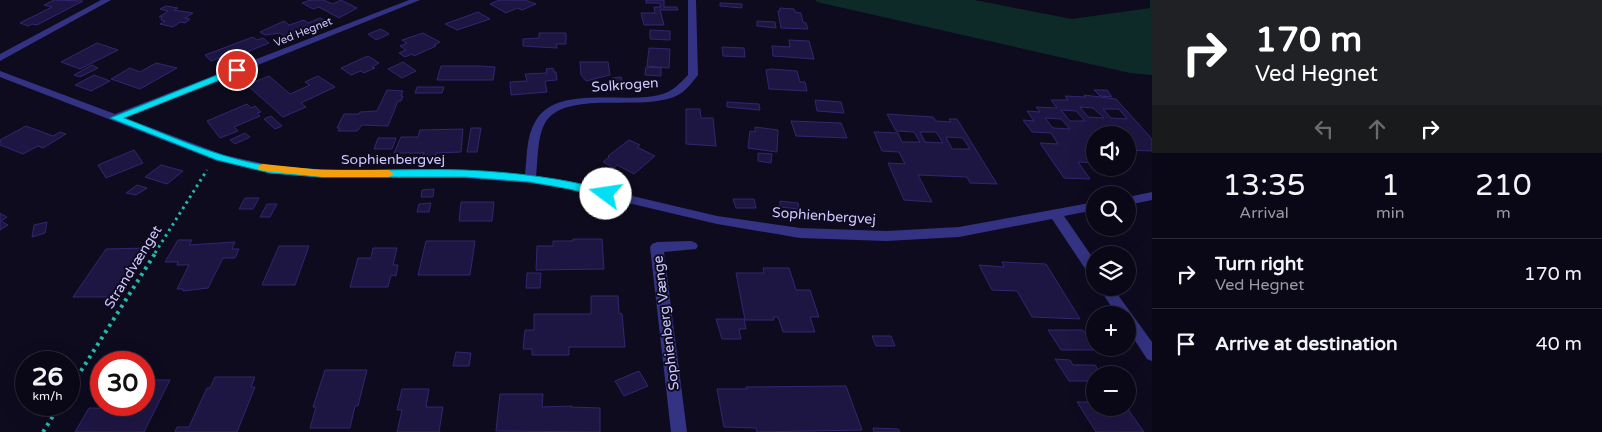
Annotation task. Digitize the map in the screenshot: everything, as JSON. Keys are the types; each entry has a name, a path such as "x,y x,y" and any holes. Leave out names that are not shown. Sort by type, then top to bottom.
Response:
{"street":[{"path":"0,58 107,0"},
{"name":"Ved Hegnet","path":"115,118 416,0"},
{"name":"Solkrogen","path":"530,179 539,123 546,114 557,106 574,102 649,100 670,95 683,87 693,75 692,0"},
{"name":"Sophienbergvej","path":"0,74 219,157 270,169 322,174 465,174 530,179 569,185 717,220 800,233 886,236 959,232 1086,208"},
{"path":"1136,199 1152,196"},
{"path":"1055,214 1086,259"},
{"name":"Sophienberg Vænge","path":"679,432 657,247 691,246"},
{"path":"1136,331 1152,354"}],"path":[{"name":"Strandvænget","path":"80,373 208,169 219,157"},
{"path":"43,432 53,416"}],"green space":[{"path":"815,0 974,0 1072,19 1150,8 1150,0 1152,0 1152,75 1130,73"}],"building":[{"path":"54,0 83,1 37,25 32,24 28,26 20,23 52,7 44,5"},
{"path":"310,0 323,0 333,4 341,0 357,8 339,18 319,7 313,9 302,3"},
{"path":"499,0 525,0 536,4 522,10 517,8 506,13 490,4"},
{"path":"646,0 664,0 664,7 677,7 678,10 660,10 664,25 644,25 641,13 655,13 654,7 661,7 659,3 646,3"},
{"path":"720,3 742,4 742,8 720,6"},
{"path":"166,6 178,8 174,10 193,13 185,18 190,19 185,23 180,22 173,27 160,24 165,21 161,20 162,17 159,17 168,11 160,9"},
{"path":"780,8 794,9 795,12 801,13 803,22 806,23 808,29 781,28 778,11 780,11"},
{"path":"478,12 490,19 457,30 445,24"},
{"path":"320,18 329,22 287,38 280,33 265,35 260,32 284,21 289,25 304,20 308,23"},
{"path":"757,21 775,22 776,28 757,26"},
{"path":"381,29 389,34 376,40 368,34"},
{"path":"650,30 670,31 670,40 650,39"},
{"path":"423,33 440,42 434,45 436,46 414,56 412,54 405,57 399,53 406,50 400,46 407,43 402,40"},
{"path":"539,33 566,33 566,44 556,44 557,48 523,46 523,39 539,38"},
{"path":"253,37 257,40 263,38 269,43 232,58 229,54 211,61 205,55"},
{"path":"789,40 809,41 814,59 773,56 772,46 790,47"},
{"path":"97,43 118,50 80,69 61,62"},
{"path":"722,47 744,48 745,57 723,56"},
{"path":"649,48 670,49 669,68 647,66"},
{"path":"368,56 379,63 372,67 375,68 364,73 361,71 351,75 341,68"},
{"path":"403,62 416,71 402,78 388,69"},
{"path":"580,62 608,62 610,75 586,81 581,75"},
{"path":"156,63 177,68 140,89 111,79 130,68 140,72"},
{"path":"92,65 98,68 80,77 74,75"},
{"path":"441,66 495,67 493,80 437,80"},
{"path":"646,67 661,68 661,76 645,75"},
{"path":"553,68 554,72 556,72 557,80 545,81 547,92 511,95 510,82 527,81 525,74 547,73 546,69"},
{"path":"766,70 797,71 800,82 805,82 807,91 769,89"},
{"path":"94,75 110,81 91,91 75,85"},
{"path":"269,76 290,94 310,85 305,82 318,76 335,87 301,103 306,107 283,117 247,85"},
{"path":"621,77 623,84 613,84 612,78"},
{"path":"417,87 444,87 442,93 415,93"},
{"path":"387,90 403,91 401,101 398,101 388,126 362,125 357,131 338,131 340,128 337,128 344,114 377,111"},
{"path":"1094,90 1107,90 1112,97 1100,96"},
{"path":"1084,95 1116,99 1152,139 1152,151 1136,150 1136,126 1086,126 1086,162 1078,162 1086,176 1090,179 1064,178 1040,143 1058,144 1051,133 1032,132 1023,120 1034,121 1027,111 1040,112 1036,107 1057,108 1051,100 1068,100 1065,96 1086,97","holes":["1080,107 1093,108 1104,118 1088,117","1103,109 1119,109 1127,119 1111,118","1061,110 1076,111 1085,121 1070,121","1045,118 1061,119 1070,129 1053,128"]},
{"path":"815,100 841,102 844,113 817,111"},
{"path":"727,102 759,104 760,110 727,107"},
{"path":"247,104 251,108 255,106 261,112 257,113 260,116 234,127 238,131 220,138 207,121"},
{"path":"686,109 700,109 701,118 713,118 716,146 686,144"},
{"path":"887,114 933,117 936,121 951,122 949,119 957,119 997,184 970,183 967,177 918,175 932,202 904,200 888,163 905,164 899,152 882,151 874,132 898,133 902,142 920,142 914,132 896,131","holes":["920,132 936,132 943,143 925,142","946,137 963,138 970,149 952,149"]},
{"path":"271,116 282,126 275,129 264,119"},
{"path":"791,121 841,123 847,138 796,136"},
{"path":"26,126 53,136 60,132 66,134 43,148 38,146 23,154 0,145 0,140"},
{"path":"755,127 778,130 777,152 748,148 750,131 755,132"},
{"path":"471,128 481,128 477,152 467,152"},
{"path":"463,129 461,152 436,153 435,158 422,158 424,153 394,153 401,137 418,137 420,130"},
{"path":"245,133 250,137 235,144 230,140"},
{"path":"378,138 396,138 392,149 374,149"},
{"path":"629,140 640,145 637,147 655,156 634,174 617,165 614,168 603,162"},
{"path":"134,150 143,163 106,178 98,165"},
{"path":"758,153 772,154 771,163 758,161"},
{"path":"161,165 183,171 167,184 145,177"},
{"path":"137,185 147,188 136,195 126,193"},
{"path":"434,189 433,197 421,197 422,190"},
{"path":"245,198 259,198 253,209 239,209"},
{"path":"733,199 754,199 756,208 736,208"},
{"path":"780,201 798,203 799,209 780,207"},
{"path":"461,202 494,202 492,221 459,221"},
{"path":"431,203 429,212 417,212 419,204"},
{"path":"267,204 277,204 270,217 260,217"},
{"path":"0,213 7,217 1,221 8,225 0,230"},
{"path":"47,222 45,233 32,237 34,225"},
{"path":"573,239 602,239 604,269 536,270 537,246 553,246 553,241 573,241"},
{"path":"178,240 192,240 189,245 235,242 232,249 239,249 235,258 223,258 208,288 183,291 183,289 177,289 189,265 177,265 178,262 165,262"},
{"path":"426,241 475,241 470,275 418,275"},
{"path":"279,246 309,246 295,285 262,285"},
{"path":"148,248 114,297 73,297 106,249"},
{"path":"373,248 397,248 393,265 398,265 396,276 391,275 388,287 350,287 358,258 371,258"},
{"path":"1002,262 1046,264 1080,319 1032,317 1017,291 992,290 979,265 1004,267"},
{"path":"763,268 789,268 796,290 810,290 819,317 810,317 815,332 783,332 778,317 773,317 774,320 745,320 736,273 764,273"},
{"path":"527,273 541,273 540,288 526,288"},
{"path":"591,296 618,296 619,313 622,314 625,347 569,347 569,355 532,355 532,349 523,349 525,330 534,330 534,314 591,314"},
{"path":"716,319 744,319 746,329 739,329 741,339 722,339"},
{"path":"1048,330 1083,330 1086,334 1086,350 1061,350"},
{"path":"872,336 891,336 895,346 876,346"},
{"path":"456,352 471,353 469,366 453,366"},
{"path":"1055,359 1070,360 1073,365 1096,366 1086,366 1086,381 1069,381"},
{"path":"325,370 367,370 350,428 310,428 316,407 313,407"},
{"path":"639,371 648,386 624,396 615,381"},
{"path":"215,377 255,377 251,387 255,387 237,432 175,432 177,427 189,427 207,388 210,388"},
{"path":"155,380 170,380 155,410"},
{"path":"846,386 862,430 757,432 756,428 724,427 717,389 747,389 746,387"},
{"path":"402,389 429,389 426,407 443,407 439,432 397,432 402,410 397,410"},
{"path":"500,394 543,394 542,407 572,406 600,408 600,432 496,431"},
{"path":"1077,402 1086,402 1086,416 1133,416 1144,432 1096,432"},
{"path":"89,408 90,416 152,416 144,432 75,432"},
{"path":"873,428 898,429 900,432 874,432"}],"slow traffic":[{"path":"263,168 322,174 389,174"}],"route":[{"path":"237,70 115,118 221,158 270,169 322,174 465,174 530,179 569,185 606,194"}]}
